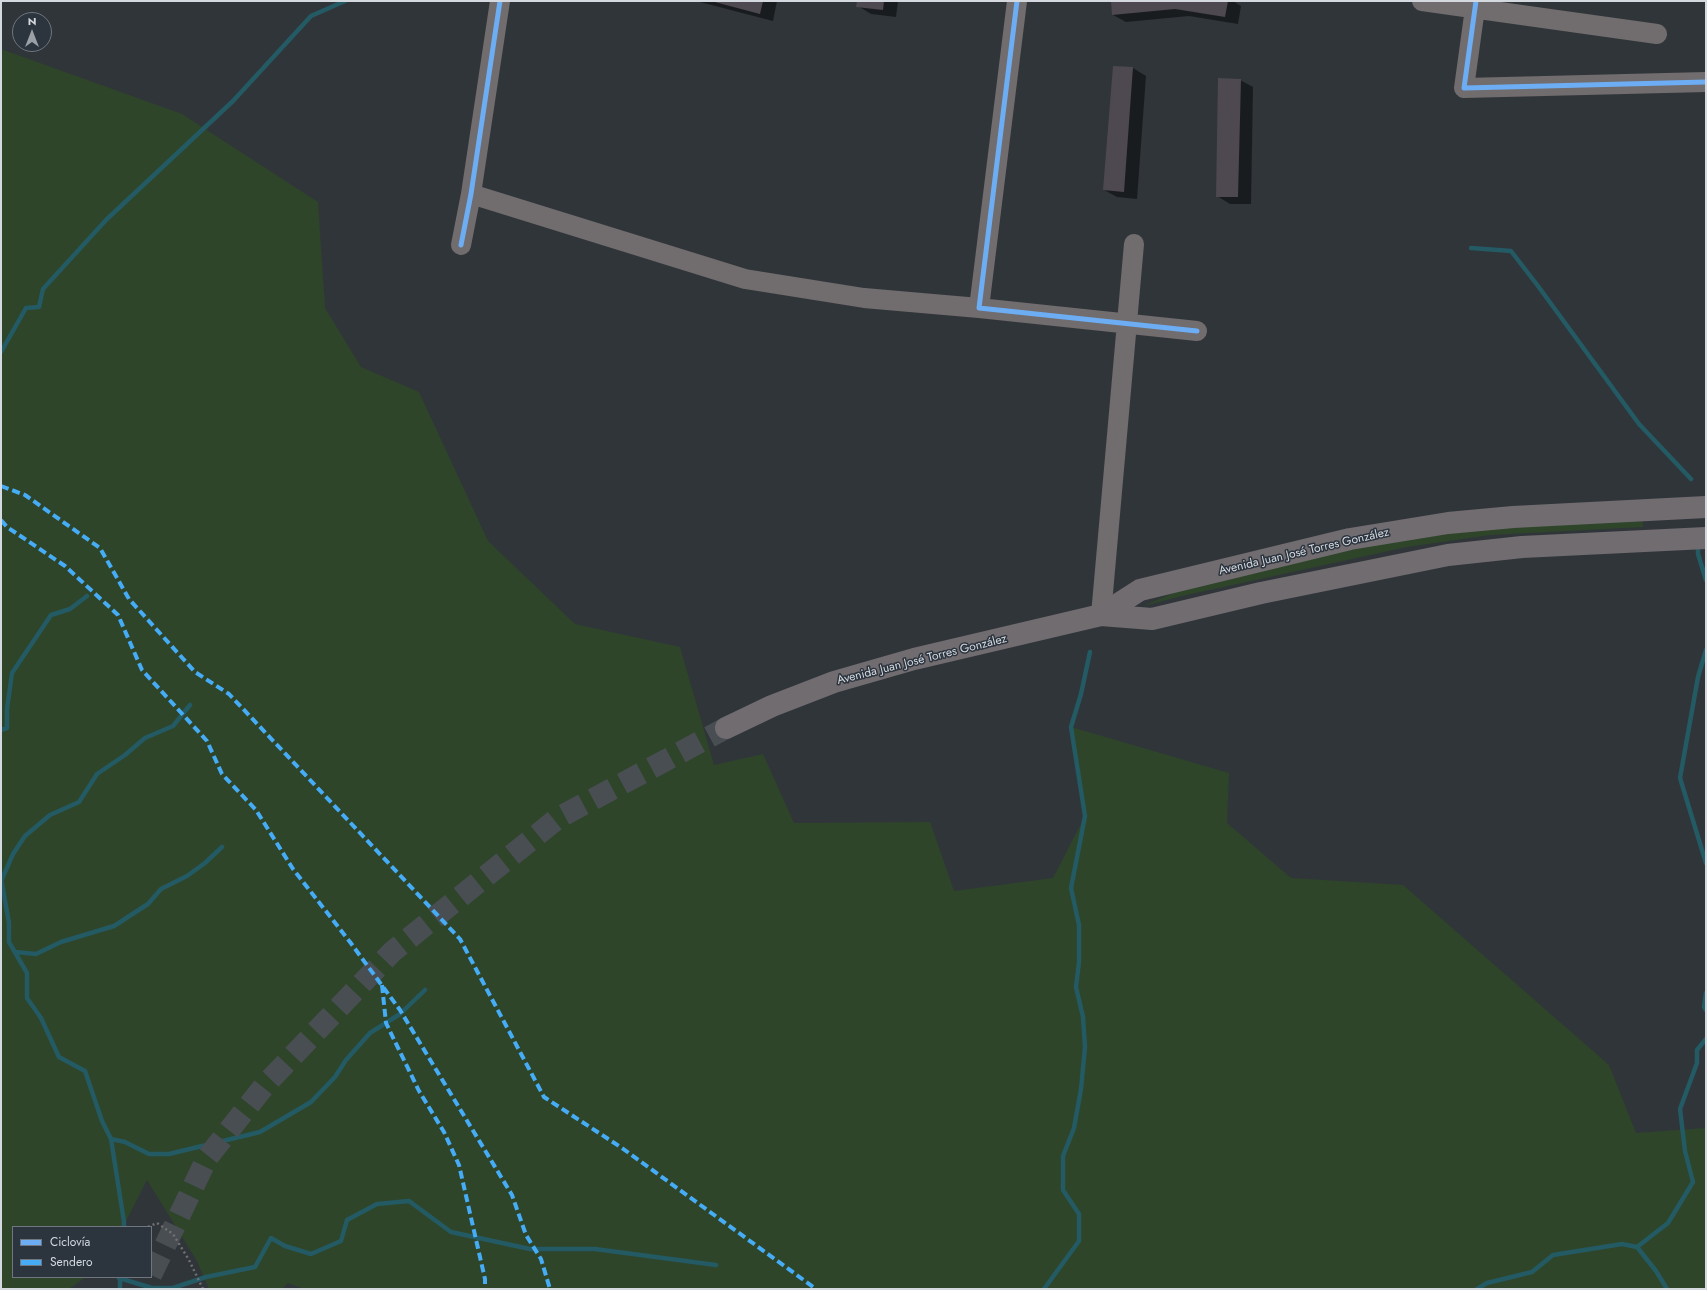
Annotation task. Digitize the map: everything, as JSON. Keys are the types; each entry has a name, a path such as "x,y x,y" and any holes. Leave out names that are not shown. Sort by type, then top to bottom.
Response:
{"main road":[{"name":"Avenida Juan José Torres González","path":"1101,615 1140,590 1350,539 1448,523 1513,517 1706,507"},
{"name":"Avenida Juan José Torres González","path":"726,728 772,706 834,682 914,660 1101,615 1152,619 1261,593 1448,555 1522,547 1706,538"}],"street":[{"path":"461,245 471,194 500,1"},
{"path":"979,308 1017,1"},
{"path":"1422,1 1475,5 1656,34"},
{"path":"1475,5 1464,88 1706,82"},
{"path":"471,194 745,279 864,298 979,308 1197,331"},
{"path":"1101,615 1134,244"}],"path":[{"path":"150,1226 157,1223 173,1234 189,1260 203,1289"}],"green space":[{"path":"1,49 182,114 318,202 325,308 361,367 419,392 488,541 575,624 680,647 714,765 763,754 794,823 930,822 954,891 1053,878 1085,816 1071,727 1229,773 1227,823 1291,878 1403,885 1609,1065 1636,1133 1706,1128 1706,1289 304,1289 288,1283 282,1289 209,1289 197,1261 147,1180 124,1226 12,1226 12,1278 85,1278 69,1289 1,1289"},
{"path":"1642,514 1643,527 1490,535 1407,547 1182,596 1143,606 1192,585 1422,533"}],"building":[{"path":"711,1 763,1 760,14"},
{"path":"857,1 884,1 883,10 856,7"},
{"path":"1111,1 1228,1 1225,17 1175,9 1112,15"},
{"path":"1113,66 1133,67 1124,192 1103,190"},
{"path":"1218,78 1241,79 1238,197 1216,197"}],"waterway":[{"path":"1,352 26,308 39,307 43,289 106,220 233,101 311,16 345,1"},
{"path":"1471,248 1511,251 1639,424 1691,479"},
{"path":"1698,546 1698,554 1706,580"},
{"path":"1,730 7,728 7,709 12,673 51,615 70,609 87,596"},
{"path":"1706,650 1698,677 1680,778 1706,863"},
{"path":"1044,1289 1079,1241 1079,1214 1063,1190 1063,1156 1074,1128 1081,1089 1085,1047 1083,1017 1076,987 1079,962 1079,925 1071,888 1085,816 1071,727 1081,694 1090,652"},
{"path":"2,879 13,854 25,836 50,815 79,802 97,774 125,755 145,738 173,726 190,705"},
{"path":"15,952 36,954 61,942 114,926 148,904 161,889 187,876 205,863 222,847"},
{"path":"1,878 9,923 9,942 27,973 27,998 41,1018 59,1057 85,1071 102,1121 111,1139 124,1226"},
{"path":"111,1139 125,1142 149,1154 169,1154 260,1132 311,1102 335,1077 346,1060 370,1033 400,1014 425,990"},
{"path":"1706,993 1704,1007 1706,1010"},
{"path":"1477,1289 1487,1283 1532,1272 1553,1255 1622,1244 1637,1247 1668,1223 1693,1182 1685,1151 1680,1109 1697,1063 1697,1050 1706,1039"},
{"path":"119,1278 152,1288 173,1288 206,1277 255,1267 271,1238 285,1246 311,1254 341,1241 347,1220 377,1204 409,1201 451,1232 530,1249 595,1249 716,1265"},
{"path":"1637,1247 1656,1271 1667,1289"},
{"path":"120,1278 120,1289"}],"tunnel":[{"path":"152,1273 207,1158 265,1085 392,952 558,818 726,728"}],"marked path":[{"path":"1,486 25,495 100,548 129,599 195,672 229,694 460,939 544,1097 622,1148 816,1289"},
{"path":"1,520 7,527 65,566 118,615 142,670 207,741 222,774 256,810 293,869 350,942 400,1010 512,1195 526,1235 541,1259 550,1289"},
{"path":"382,985 386,1023 419,1091 444,1132 459,1165 485,1279 485,1289"}],"cycle path":[{"path":"461,245 471,194 500,1"},
{"path":"1017,1 979,308 1197,331"},
{"path":"1476,1 1464,88 1706,82"}]}
